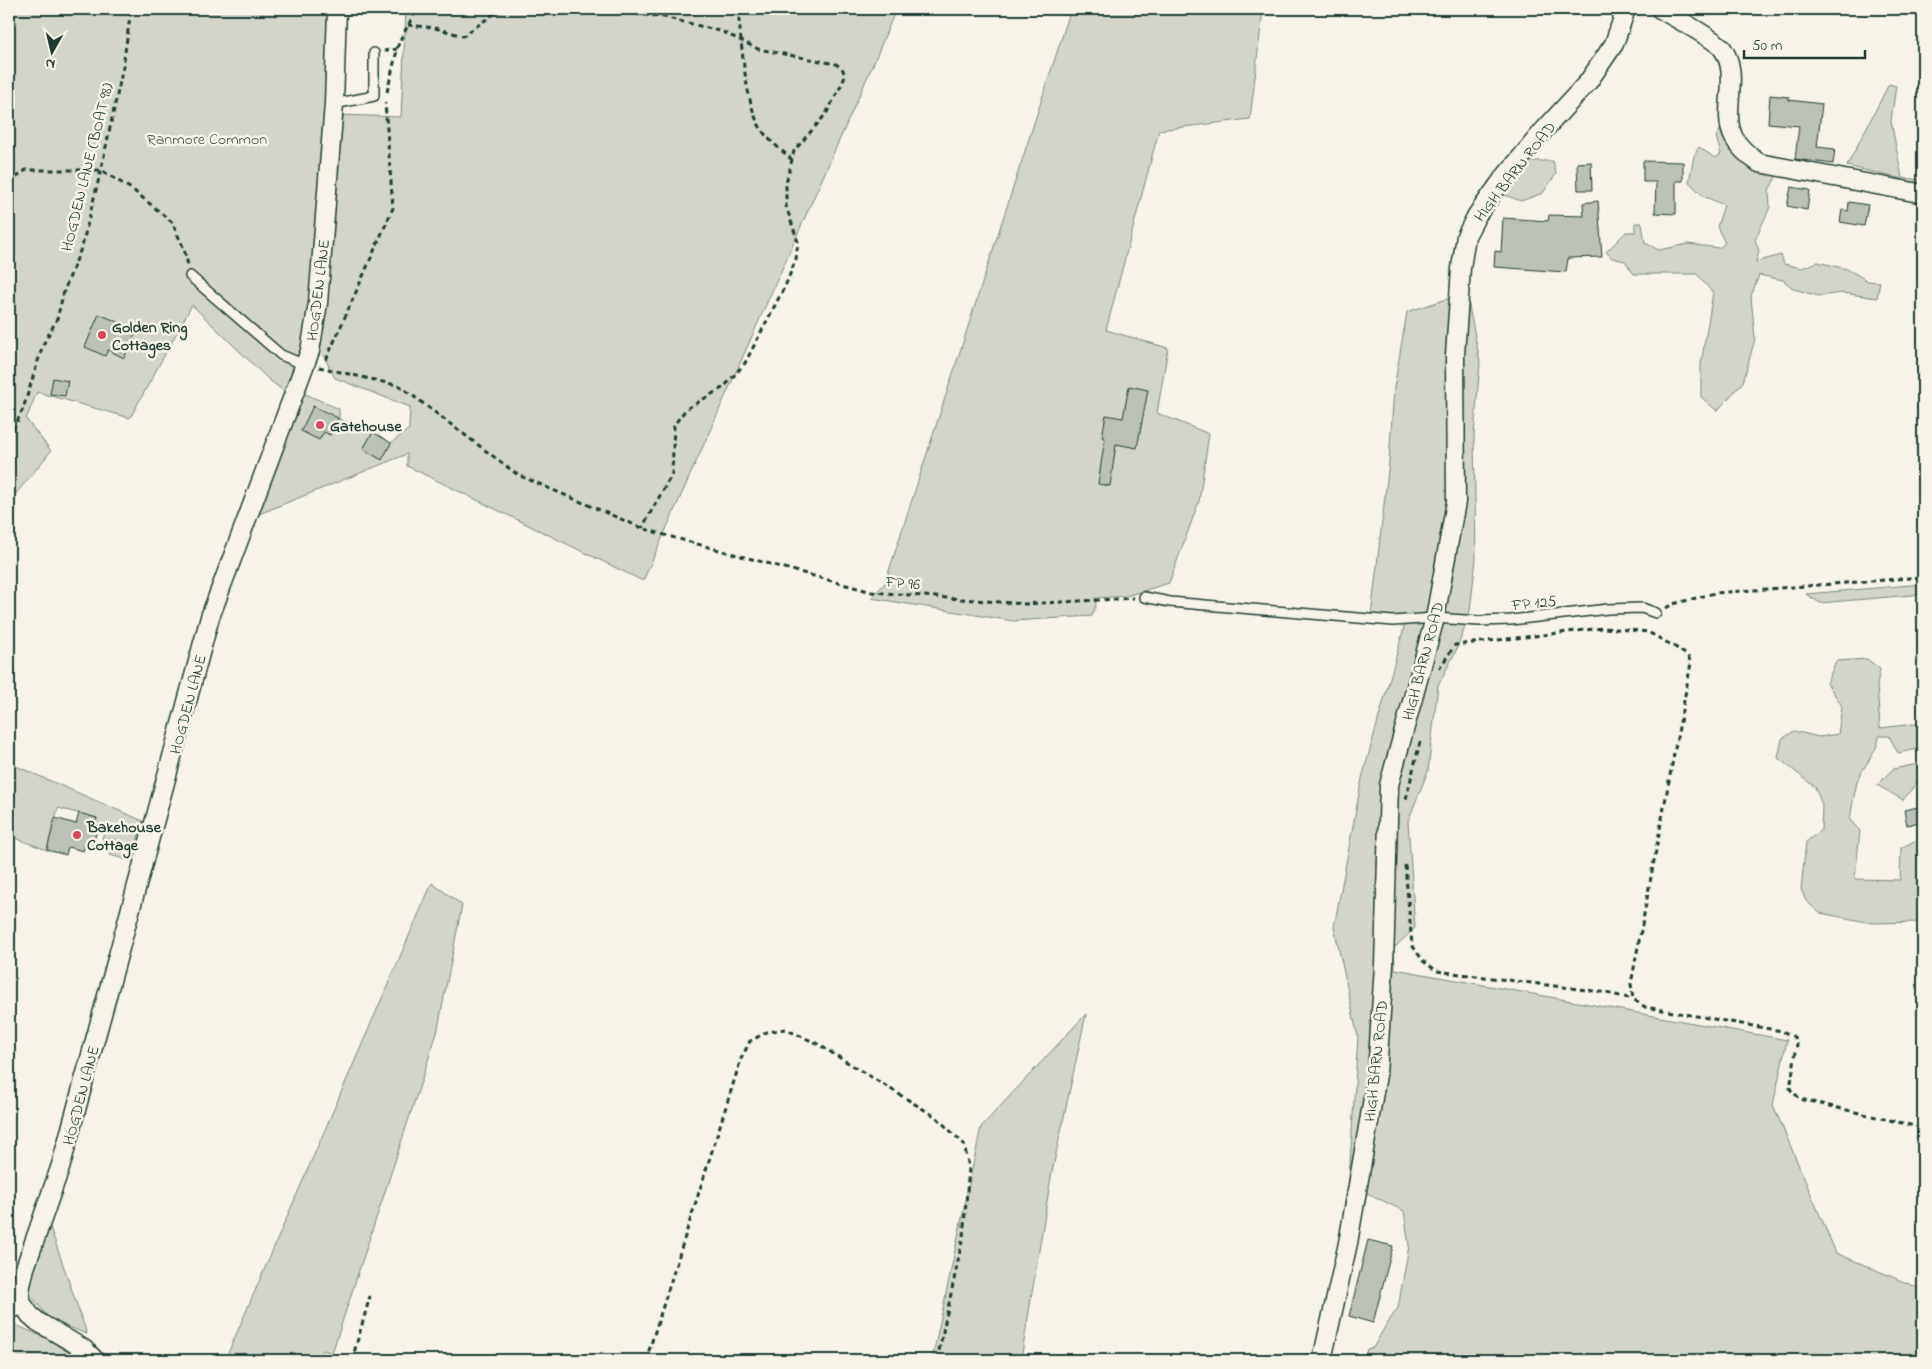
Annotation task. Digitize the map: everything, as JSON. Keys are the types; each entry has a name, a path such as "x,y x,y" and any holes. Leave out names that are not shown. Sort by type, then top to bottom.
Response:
{"street":[{"name":"HOGDEN LANE","path":"95,1360 84,1349 17,1312 21,1302 20,1290 25,1268 63,1156 210,617 310,351 318,303 334,104 337,9"},
{"name":"HIGH BARN ROAD","path":"1322,1360 1348,1243 1377,1075 1384,965 1389,785 1435,618 1456,502 1455,354 1461,268 1466,236 1477,215 1503,179 1588,82 1614,44 1626,9"},
{"path":"1660,9 1721,46 1729,59 1731,73 1730,119 1734,137 1744,151 1759,163 1919,193"}],"lane":[{"path":"334,104 374,96 374,53"},
{"path":"190,276 281,355 305,366"},
{"name":"FP 125","path":"1144,597 1170,602 1384,620 1435,618 1479,621 1511,620 1608,609 1642,608 1656,613"}],"path":[{"name":"HOGDEN LANE (BOAT 98)","path":"9,438 23,409 43,345 57,319 64,291 82,246 101,170 123,66 131,9"},
{"path":"323,367 393,208 384,106 399,42 417,9"},
{"path":"408,25 435,28 463,36 496,13 509,9"},
{"path":"546,9 618,12 664,17 715,30 758,49 781,55 836,64 842,68 845,75 835,100 816,127 797,147 792,161 786,183 786,206 798,242 796,259 789,276 745,363 724,387 686,410 674,425 672,474 642,528"},
{"path":"738,9 748,90 759,126 772,142 792,161"},
{"path":"9,182 26,170 101,170 133,190 172,222 184,248 190,276"},
{"name":"FP 96","path":"305,366 323,367 400,386 518,475 642,528 668,536 872,592 1025,604 1144,597"},
{"path":"1656,613 1673,604 1715,593 1923,577"},
{"path":"1438,672 1454,645 1603,628 1648,632 1675,646 1688,656 1691,663 1632,984 1633,999"},
{"path":"1405,803 1420,739"},
{"path":"1404,859 1412,945 1423,962 1437,971 1602,992 1633,999 1644,1007 1782,1030 1794,1037 1797,1045 1790,1089 1800,1099 1923,1128"},
{"path":"646,1360 741,1059 750,1041 767,1032 785,1029 816,1043 936,1117 964,1144 969,1168 963,1237 937,1360"},
{"path":"352,1360 370,1296"}],"green space":[{"name":"Ranmore Common","path":"9,9 345,9 338,115 401,117 406,9 896,9 643,581 407,466 407,454 259,514 301,392 339,409 339,419 373,432 363,449 382,459 391,443 409,429 410,407 335,378 320,349 285,392 268,379 192,305 130,418 37,392 26,419 51,451 9,502"},
{"path":"1071,9 1263,9 1250,119 1159,130 1106,330 1168,348 1157,413 1209,434 1199,501 1169,583 1126,596 1095,598 1096,605 1092,616 1013,621 871,598 885,583"},
{"path":"1889,84 1896,86 1891,121 1902,178 1923,180 1923,207 1902,196 1902,179 1847,166"},
{"path":"1722,123 1772,169 1776,177 1769,190 1770,207 1755,240 1759,251 1756,262 1781,255 1784,264 1802,268 1818,262 1847,269 1868,281 1880,282 1877,298 1843,293 1818,296 1794,289 1783,280 1759,275 1751,296 1755,339 1743,382 1717,411 1701,397 1701,364 1713,293 1697,274 1634,274 1625,261 1612,258 1606,252 1626,232 1635,232 1635,223 1642,223 1645,243 1659,250 1688,244 1719,248 1725,243 1717,227 1724,205 1703,196 1689,182 1694,156 1699,147 1715,158 1721,154 1716,137"},
{"path":"1529,161 1553,161 1556,174 1543,193 1521,201 1502,194"},
{"path":"1450,298 1468,301 1480,362 1474,435 1476,559 1470,610 1455,653 1438,685 1428,771 1408,821 1415,928 1394,948 1395,969 1787,1040 1773,1105 1836,1253 1923,1290 1923,1360 1364,1360 1367,1349 1373,1348 1398,1308 1409,1246 1404,1211 1367,1193 1363,1212 1347,1210 1358,1037 1334,927 1362,778 1404,628 1404,617 1371,616 1389,462 1394,388 1407,312"},
{"path":"1923,584 1923,594 1820,603 1806,594"},
{"path":"1867,659 1880,669 1877,686 1880,728 1923,723 1923,748 1898,753 1889,736 1879,736 1876,747 1857,782 1852,806 1850,820 1860,831 1855,879 1900,880 1901,848 1923,838 1923,922 1872,923 1820,913 1806,901 1801,889 1806,842 1821,830 1822,805 1815,787 1778,758 1782,739 1794,731 1819,737 1838,734 1842,706 1827,683 1836,661"},
{"path":"9,763 143,821 131,861 110,855 115,839 102,839 105,828 95,825 97,818 58,808 47,850 9,836"},
{"path":"1923,763 1923,775 1903,800 1877,785 1893,769"},
{"path":"432,883 462,905 437,1033 332,1353 323,1350 319,1360 225,1360"},
{"path":"1086,1014 1051,1177 1021,1360 932,1360 981,1127"},
{"path":"42,1225 50,1227 87,1334 50,1320 29,1293 31,1262"},
{"path":"9,1324 46,1338 80,1360 9,1360"}],"building":[{"path":"1770,95 1789,97 1789,100 1822,104 1817,147 1835,149 1833,164 1795,159 1799,126 1768,123"},
{"path":"1643,161 1683,162 1683,181 1676,181 1676,214 1655,213 1656,182 1643,182"},
{"path":"1591,162 1592,190 1578,190 1577,163"},
{"path":"1791,187 1810,190 1807,210 1787,206"},
{"path":"1598,201 1602,257 1568,258 1566,272 1494,267 1495,251 1501,252 1503,218 1548,221 1549,215 1584,216 1583,203"},
{"path":"1849,202 1868,205 1864,226 1840,222 1842,210 1848,211"},
{"path":"99,314 137,330 124,358 108,350 105,356 85,347"},
{"path":"53,378 68,381 65,396 50,394"},
{"path":"1129,386 1148,390 1137,448 1116,444 1110,486 1098,484 1105,438 1102,437 1106,415 1123,418"},
{"name":"Gatehouse","path":"313,406 338,418 330,435 324,432 319,440 301,431"},
{"path":"373,432 391,443 382,460 363,449"},
{"path":"1923,806 1923,821 1907,825 1904,810"},
{"name":"Bakehouse Cottage","path":"79,813 97,818 95,825 98,826 92,848 85,846 83,851 68,847 66,855 47,850 55,818 76,824"},
{"path":"1368,1240 1393,1246 1373,1323 1349,1316"}],"place":[{"name":"Golden Ring Cottages","path":"102,335"},
{"name":"Gatehouse","path":"320,425"},
{"name":"Bakehouse Cottage","path":"77,835"}]}
